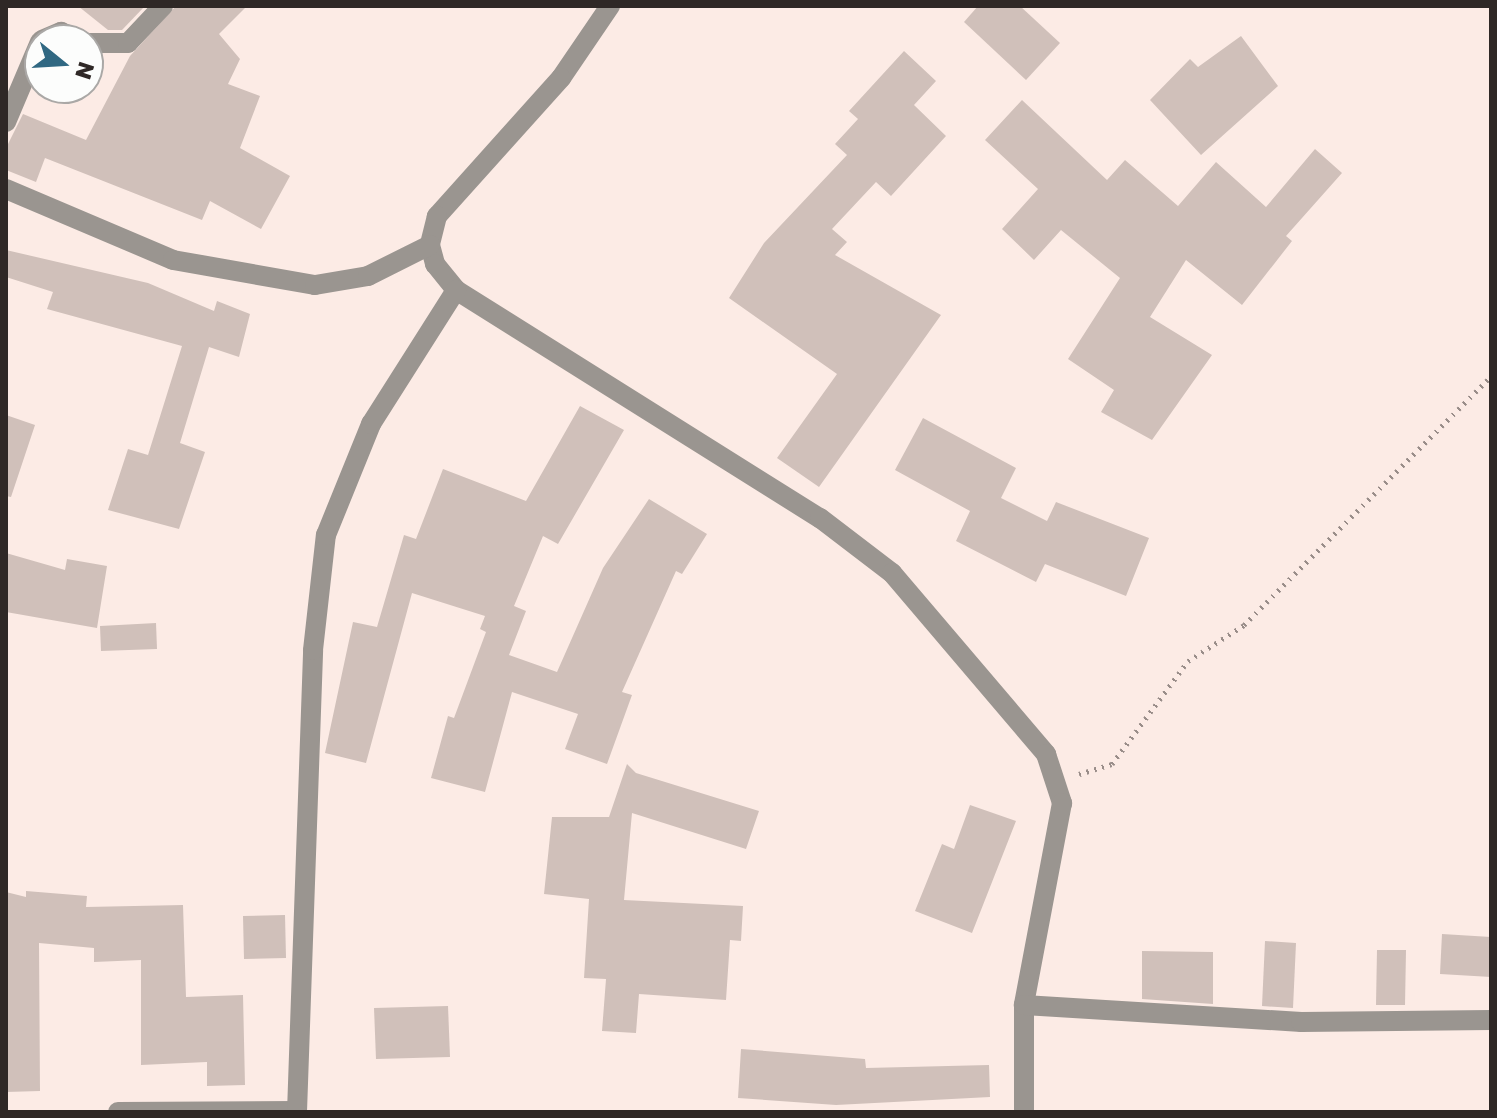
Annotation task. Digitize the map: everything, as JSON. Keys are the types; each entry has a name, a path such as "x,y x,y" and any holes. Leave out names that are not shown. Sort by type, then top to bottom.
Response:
{"street":[{"path":"104,43 128,43 163,6"},
{"path":"610,6 561,78 437,216 430,245 456,290 820,518 892,573 1046,754 1062,803 1024,1005 1024,1112"},
{"path":"6,122 24,80"},
{"path":"6,189 173,260 315,285 368,276 430,245"},
{"path":"118,1112 297,1112 313,650 326,535 371,424 456,290"},
{"path":"1024,1005 1301,1022 1491,1020"}],"path":[{"path":"1055,781 1112,764 1188,661 1244,625 1491,376"}],"building":[{"path":"78,6 145,6 122,30 108,30"},
{"path":"176,6 247,6 219,34 240,59 228,84 260,96 240,148 290,176 261,229 210,201 202,220 45,158 36,182 6,170 6,148 23,114 86,140 130,56"},
{"path":"978,6 1020,6 1060,43 1026,80 964,22"},
{"path":"1241,36 1278,86 1201,155 1150,100 1190,59 1198,67"},
{"path":"904,51 936,81 914,105 946,136 891,196 876,182 832,229 847,242 835,255 941,315 819,487 777,458 837,374 729,298 764,243 847,155 835,144 858,119 849,111"},
{"path":"1022,100 1107,180 1125,160 1178,206 1216,162 1266,207 1315,149 1342,173 1286,236 1292,241 1242,305 1186,260 1150,317 1212,355 1152,440 1101,412 1114,390 1068,359 1120,278 1061,230 1034,260 1002,229 1038,189 985,140"},
{"path":"6,250 148,283 214,311 217,301 250,314 239,357 209,347 180,443 205,452 179,529 108,510 128,449 148,455 182,346 47,309 53,292 6,277"},
{"path":"580,406 624,430 558,544 543,536 514,606 526,611 509,655 557,672 603,568 649,499 707,534 682,574 676,571 622,692 632,695 607,764 565,749 578,714 512,692 485,792 431,778 448,716 454,718 486,632 480,629 485,616 412,593 366,763 325,753 353,622 377,627 404,535 416,539 443,469 526,501"},
{"path":"6,415 35,425 11,497 6,496"},
{"path":"923,418 1016,468 1001,498 1047,521 1056,502 1149,538 1126,596 1045,564 1036,582 956,541 970,511 895,470"},
{"path":"6,553 65,570 67,559 107,566 97,628 6,612"},
{"path":"156,623 157,649 101,651 100,626"},
{"path":"627,764 636,773 759,811 746,849 632,813 624,900 743,906 741,941 730,940 726,1000 639,994 636,1033 602,1031 606,979 584,978 589,899 544,894 552,817 609,817"},
{"path":"970,805 1016,821 972,933 915,911 942,844 954,849"},
{"path":"26,891 87,896 86,907 183,905 186,997 243,995 245,1085 207,1086 207,1062 141,1065 141,960 94,962 94,948 39,943 40,1091 6,1092 6,892 26,897"},
{"path":"285,915 286,958 244,959 243,916"},
{"path":"1442,934 1491,937 1491,977 1440,974"},
{"path":"1265,941 1296,943 1293,1008 1262,1006"},
{"path":"1377,950 1406,950 1405,1005 1376,1005"},
{"path":"1142,951 1213,952 1213,1004 1142,999"},
{"path":"448,1006 450,1057 376,1059 374,1008"},
{"path":"741,1049 865,1059 866,1068 989,1065 990,1097 836,1105 738,1098"}]}
